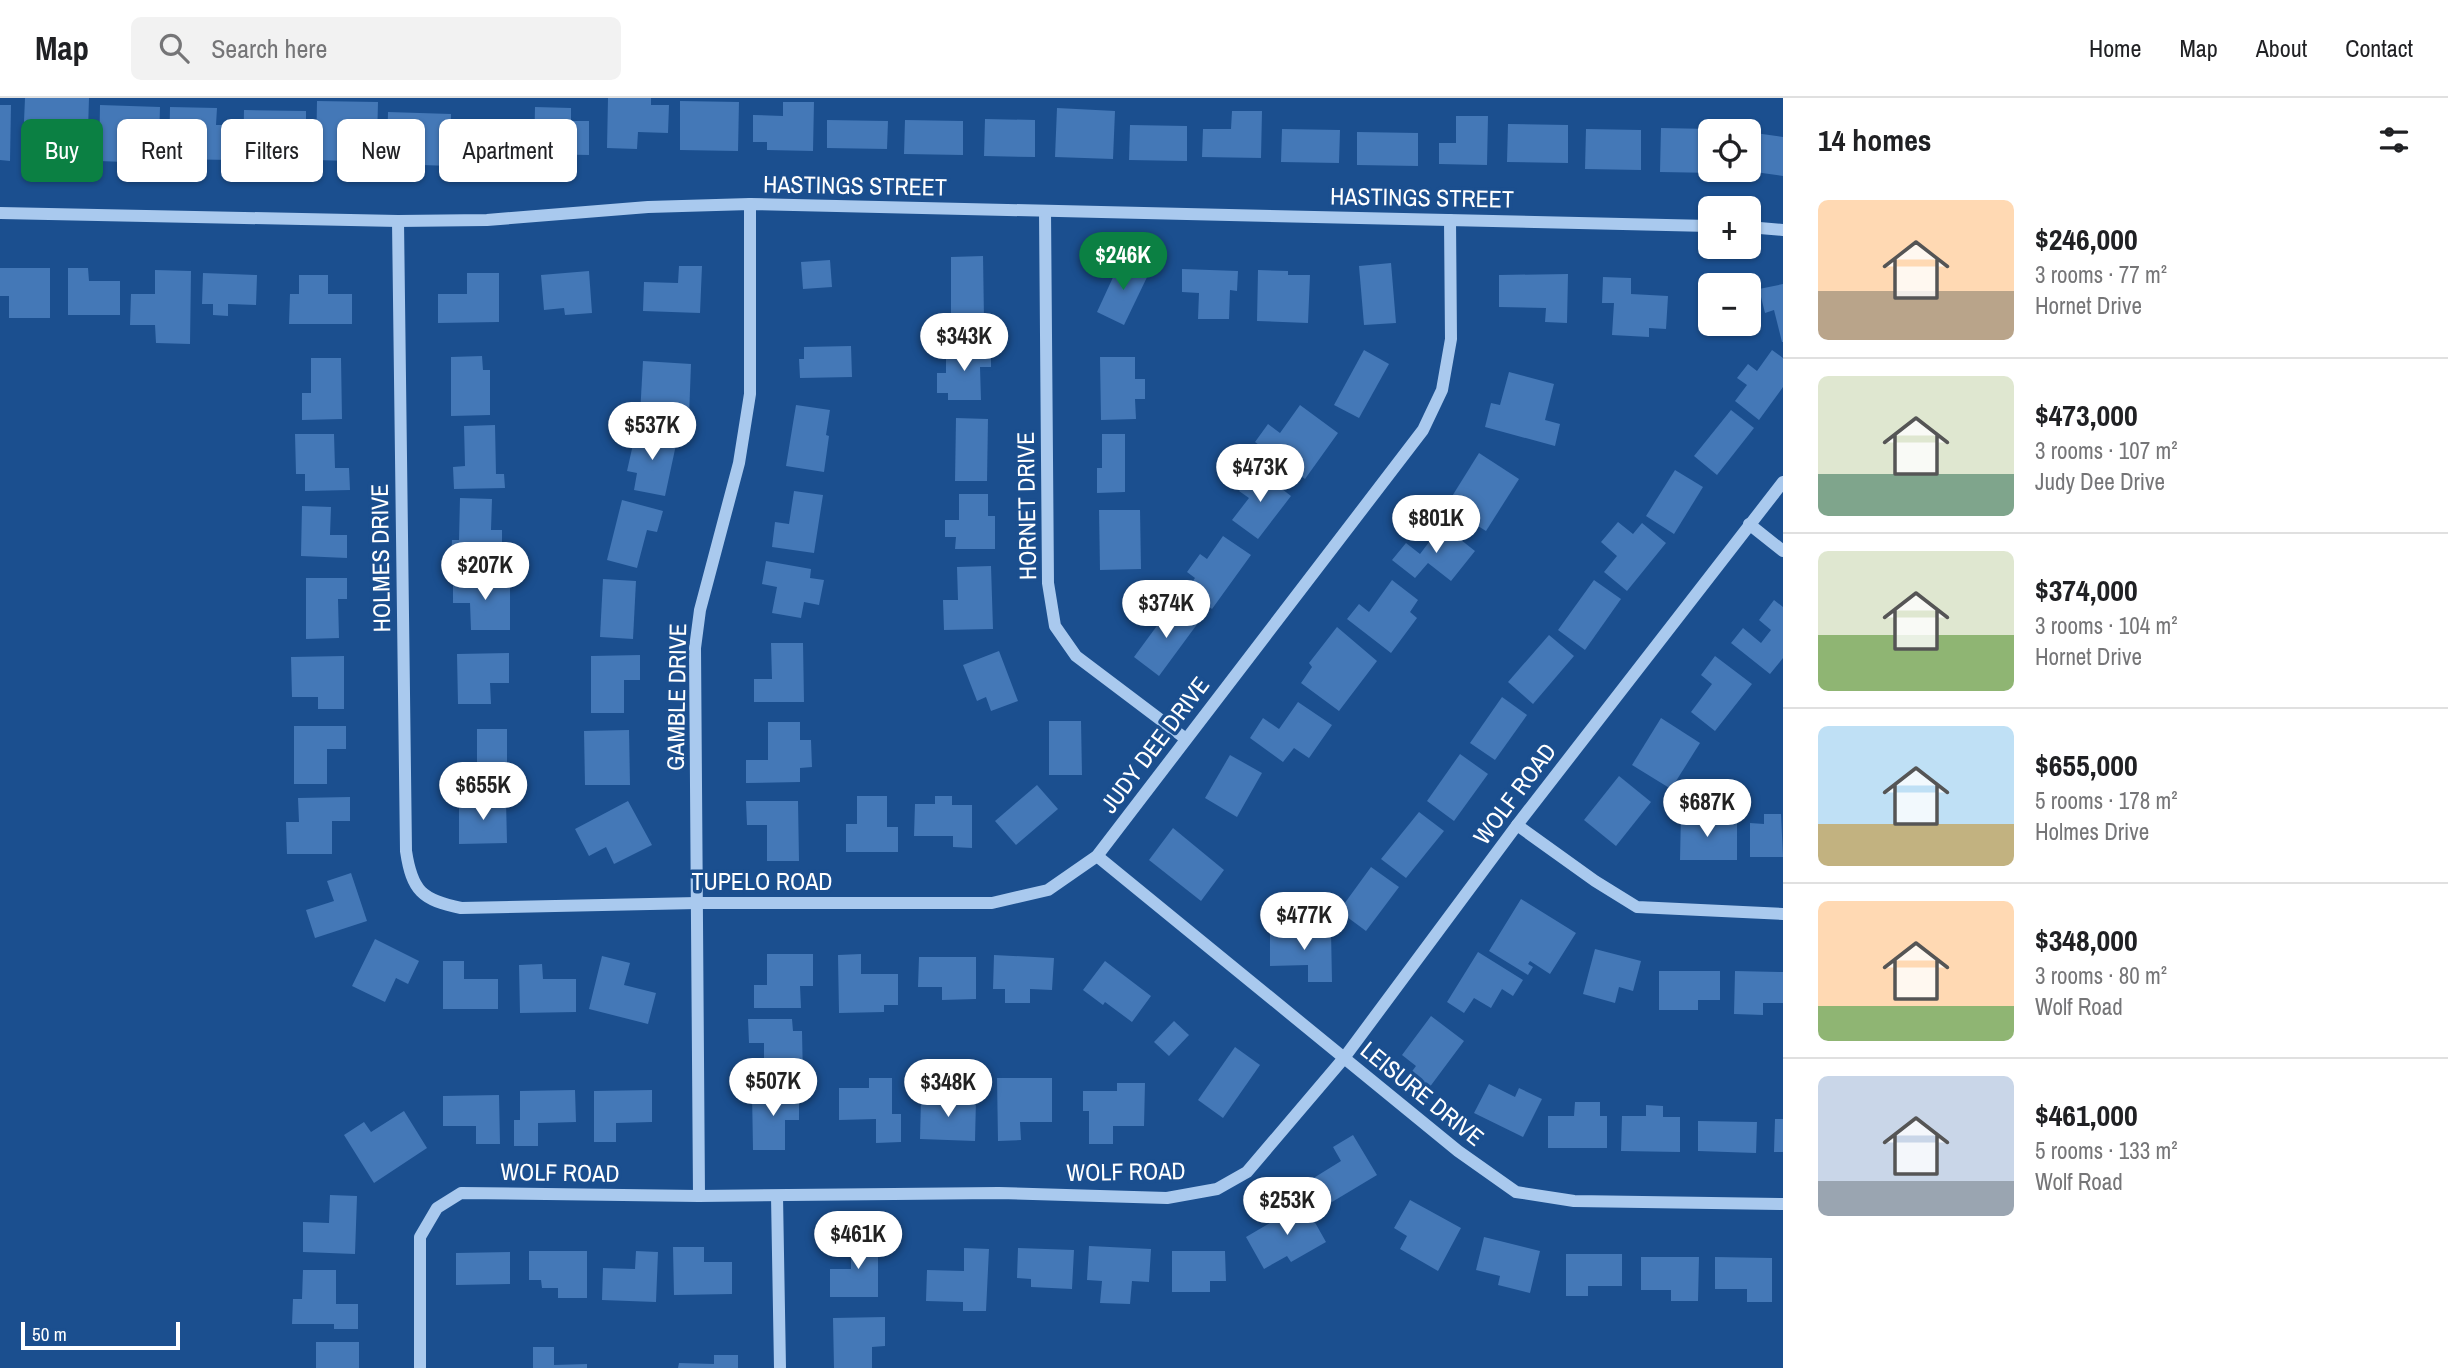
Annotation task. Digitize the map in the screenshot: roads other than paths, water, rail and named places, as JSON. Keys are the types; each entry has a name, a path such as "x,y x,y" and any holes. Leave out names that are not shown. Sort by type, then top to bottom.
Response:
{"street":[{"name":"HASTINGS STREET","path":"0,213 398,221 487,220 648,206 750,204 1698,226"},
{"name":"GAMBLE DRIVE","path":"699,1196 695,648 700,610 739,463 750,394 750,204"},
{"name":"HORNET DRIVE","path":"1045,211 1048,583 1055,626 1076,656 1186,739"},
{"name":"JUDY DEE DRIVE","path":"1097,856 1423,429 1442,390 1451,339 1450,220"},
{"name":"HOLMES DRIVE","path":"398,221 407,851 409,873 419,892"},
{"path":"1761,228 1783,230"},
{"name":"WOLF ROAD","path":"420,1368 420,1237 437,1208 461,1193 777,1196 999,1193 1167,1198 1217,1189 1247,1172 1344,1058 1517,825 1783,482"},
{"path":"1749,524 1783,551"},
{"path":"1517,825 1595,881 1637,907 1783,914"},
{"name":"TUPELO ROAD","path":"419,892 437,903 461,908 698,903 992,903 1048,890 1097,856"},
{"name":"LEISURE DRIVE","path":"1097,856 1458,1151 1516,1192 1574,1202 1783,1204"},
{"path":"777,1196 780,1368"}]}
